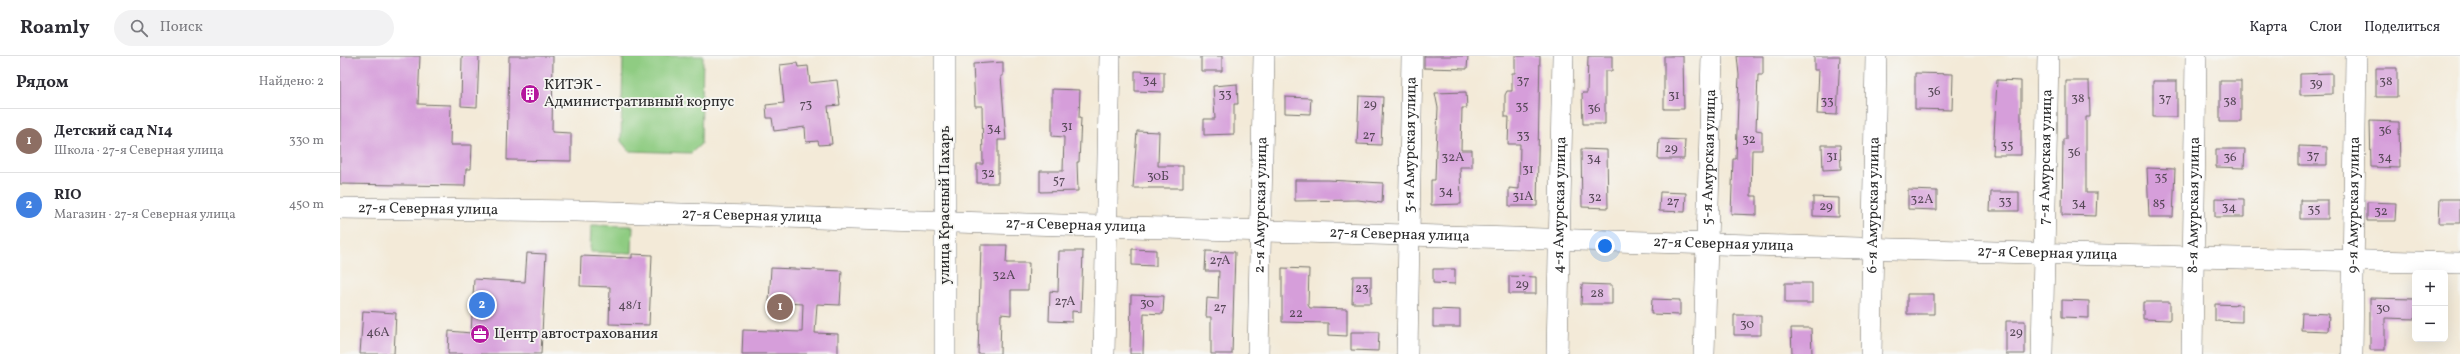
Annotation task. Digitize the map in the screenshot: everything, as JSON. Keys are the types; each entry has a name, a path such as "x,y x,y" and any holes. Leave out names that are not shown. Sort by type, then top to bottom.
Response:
{"street":[{"name":"улица Красный Пахарь","path":"944,354 945,56"},
{"path":"1104,354 1110,56"},
{"name":"2-я Амурская улица","path":"1258,354 1264,56"},
{"name":"3-я Амурская улица","path":"1406,354 1412,56"},
{"name":"4-я Амурская улица","path":"1557,354 1563,56"},
{"name":"5-я Амурская улица","path":"1704,354 1712,56"},
{"name":"6-я Амурская улица","path":"1871,354 1876,56"},
{"name":"7-я Амурская улица","path":"2042,354 2048,56"},
{"name":"8-я Амурская улица","path":"2192,354 2196,56"},
{"name":"9-я Амурская улица","path":"2352,354 2356,56"},
{"name":"27-я Северная улица","path":"340,208 570,210 2044,254 2460,263"}],"green space":[{"path":"623,56 703,56 701,144 691,153 629,151 621,141"},
{"path":"591,225 633,226 632,253 590,252"}],"building":[{"path":"340,56 420,56 418,104 451,105 450,145 472,145 471,169 466,169 465,186 340,184"},
{"path":"462,56 479,56 477,107 461,106"},
{"name":"КИТЭК - Административный корпус","path":"509,56 553,56 552,132 571,133 571,161 507,160"},
{"path":"1201,56 1222,56 1222,71 1201,71"},
{"path":"1424,56 1468,56 1467,69 1424,68"},
{"path":"1515,56 1540,56 1537,206 1509,206 1509,188 1519,189 1520,144 1508,144 1509,117 1505,117 1505,95 1507,91 1512,91 1512,73 1515,73"},
{"path":"1588,56 1612,56 1612,71 1605,71 1605,124 1583,124 1582,93 1587,93"},
{"path":"1664,56 1683,56 1684,109 1664,109"},
{"path":"1737,56 1763,56 1763,75 1758,75 1756,130 1762,131 1762,150 1752,150 1751,196 1757,196 1757,215 1731,214 1733,159 1736,159 1739,75"},
{"path":"1814,56 1840,56 1837,115 1817,114 1819,70 1814,70"},
{"path":"1003,62 1003,76 1001,76 1006,140 998,140 998,183 977,183 977,164 983,164 982,106 975,106 973,64"},
{"path":"797,63 798,67 808,66 810,83 837,80 840,105 828,106 832,144 819,145 818,141 806,142 805,127 774,131 772,118 767,118 766,105 784,103 780,65"},
{"path":"2376,68 2397,68 2397,97 2376,97"},
{"path":"1135,71 1164,72 1164,92 1135,91"},
{"path":"1915,73 1953,74 1952,110 1915,109"},
{"path":"2332,73 2332,94 2300,95 2300,74"},
{"path":"1997,80 2021,81 2021,155 1993,155"},
{"path":"2066,81 2089,81 2090,117 2086,117 2086,193 2097,193 2096,216 2062,215 2063,139 2066,139"},
{"path":"2153,81 2177,81 2177,117 2153,117"},
{"path":"2220,81 2241,81 2241,122 2220,122"},
{"path":"1237,84 1238,104 1234,104 1234,134 1204,135 1204,119 1215,119 1213,86"},
{"path":"1052,89 1080,90 1079,118 1081,118 1079,162 1077,162 1078,191 1040,192 1040,171 1063,171 1064,137 1052,136"},
{"path":"1466,92 1467,108 1462,108 1461,150 1472,150 1472,167 1460,167 1461,204 1431,205 1431,180 1435,180 1438,108 1435,93"},
{"path":"1359,96 1383,97 1381,145 1357,144"},
{"path":"1285,97 1311,98 1310,114 1285,113"},
{"path":"2370,121 2399,122 2400,168 2371,167"},
{"path":"1137,131 1159,132 1158,166 1183,166 1183,188 1133,188"},
{"path":"1659,139 1685,140 1684,159 1658,159"},
{"path":"1822,145 1840,145 1841,169 1823,170"},
{"path":"2299,146 2327,147 2327,165 2299,165"},
{"path":"1581,149 1607,150 1608,208 1582,207"},
{"path":"2216,149 2245,149 2244,168 2216,167"},
{"path":"2147,168 2175,169 2173,217 2149,217"},
{"path":"1295,180 1383,183 1382,203 1358,200 1295,201"},
{"path":"1908,190 1937,191 1937,210 1908,209"},
{"path":"1660,192 1686,193 1685,212 1659,211"},
{"path":"1991,192 2019,192 2019,211 1990,211"},
{"path":"1813,197 1839,198 1839,217 1813,216"},
{"path":"2215,198 2244,199 2244,217 2215,217"},
{"path":"2440,199 2460,199 2460,223 2439,223"},
{"path":"2300,200 2328,200 2328,219 2300,219"},
{"path":"2367,202 2396,203 2395,221 2367,221"},
{"path":"981,245 1007,245 1006,263 1029,263 1028,290 1011,290 1011,315 1001,314 1000,354 978,354"},
{"path":"1132,249 1156,250 1156,266 1132,265"},
{"path":"1059,251 1083,251 1081,312 1072,311 1072,322 1049,321 1050,291 1058,292"},
{"path":"1206,251 1235,252 1232,354 1211,354 1211,317 1206,317 1207,298 1218,299 1219,271 1205,271"},
{"path":"527,253 546,254 541,354 448,354 449,331 471,333 474,279 525,282"},
{"path":"632,254 652,255 649,325 609,324 610,287 580,286 581,256 632,258"},
{"path":"771,268 842,271 840,305 817,304 815,333 838,334 838,354 742,354 743,330 802,332 803,304 769,302"},
{"path":"1282,268 1309,269 1308,305 1310,308 1347,309 1347,336 1328,335 1328,323 1282,322"},
{"path":"1433,269 1455,269 1455,284 1433,283"},
{"path":"1353,276 1371,276 1371,303 1352,303"},
{"path":"1509,276 1536,277 1536,294 1509,294"},
{"path":"1785,283 1812,283 1812,303 1785,303"},
{"path":"1582,284 1612,285 1612,304 1581,304"},
{"path":"1907,294 1934,294 1934,314 1907,314"},
{"path":"1131,295 1164,296 1163,314 1144,313 1143,354 1130,354"},
{"path":"2370,298 2412,299 2412,319 2385,318 2385,350 2370,350"},
{"path":"1652,299 1680,300 1680,315 1651,314"},
{"path":"2062,300 2089,301 2089,318 2062,317"},
{"path":"2143,302 2170,302 2170,320 2143,319"},
{"path":"2215,304 2242,305 2242,322 2215,321"},
{"path":"1433,309 1460,310 1460,327 1433,327"},
{"path":"363,311 396,313 394,354 360,354"},
{"path":"2302,313 2329,314 2328,331 2301,330"},
{"path":"1734,315 1761,315 1761,335 1734,335"},
{"path":"2006,321 2025,321 2025,354 2006,354"},
{"path":"1791,328 1811,328 1812,354 1792,354"},
{"path":"1351,332 1379,332 1378,351 1351,350"}],"place":[{"name":"КИТЭК - Административный корпус","path":"530,94"},
{"name":"RIO","path":"482,305"},
{"name":"Детский сад N14","path":"780,307"},
{"name":"Центр автострахования","path":"480,334"}]}
